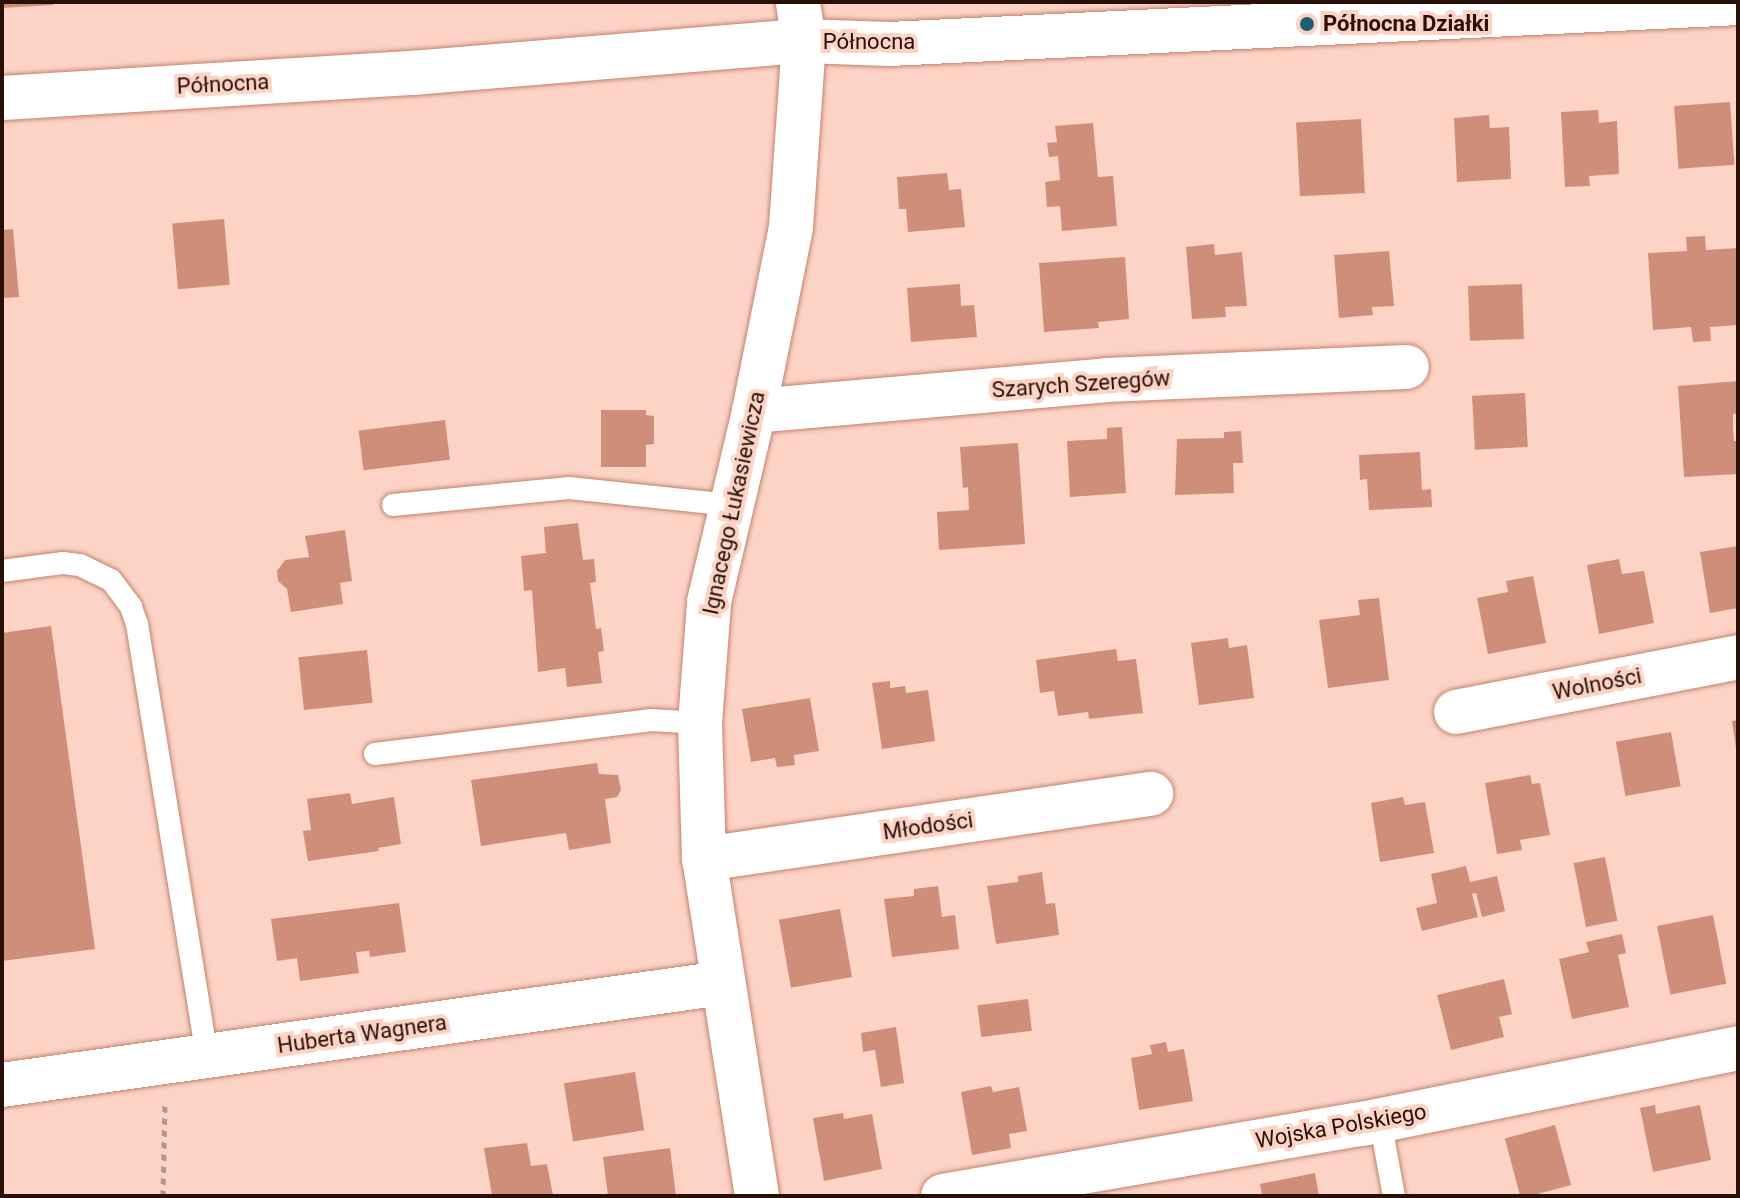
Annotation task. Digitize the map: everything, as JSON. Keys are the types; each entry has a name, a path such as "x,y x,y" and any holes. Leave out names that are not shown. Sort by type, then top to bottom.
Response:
{"street":[{"name":"Północna","path":"2,98 412,73 801,22 889,44 1738,3"},
{"name":"Ignacego Łukasiewicza","path":"757,1196 704,859 700,723 709,602 754,411 791,227 801,22"},
{"name":"Szarych Szeregów","path":"754,411 1106,380 1407,367"},
{"name":"Wolności","path":"1456,712 1738,657"},
{"name":"Młodości","path":"704,859 1151,794"},
{"name":"Huberta Wagnera","path":"2,1085 722,983"},
{"name":"Wojska Polskiego","path":"943,1196 1380,1120 1738,1048"}],"lane":[{"path":"393,505 569,488 732,505"},
{"path":"2,571 63,563 80,565 111,580 131,607 137,624 186,1059"},
{"path":"375,754 650,720 700,723"},
{"path":"1380,1120 1394,1196"}],"path":[{"path":"163,1196 186,1059"}],"building":[{"path":"2,2 52,2 53,5 2,8"},
{"path":"1730,102 1734,165 1679,169 1674,106"},
{"path":"1598,110 1599,123 1617,121 1619,174 1589,176 1590,186 1565,187 1561,112"},
{"path":"1489,115 1490,128 1509,127 1511,179 1457,182 1454,118"},
{"path":"1361,119 1365,193 1300,196 1296,122"},
{"path":"1093,123 1098,177 1113,176 1117,226 1062,231 1060,206 1047,207 1045,182 1060,180 1058,156 1049,157 1047,143 1057,142 1055,126"},
{"path":"947,173 949,190 961,189 965,227 908,232 906,209 899,209 897,177"},
{"path":"224,219 230,285 178,289 172,224"},
{"path":"13,229 19,297 2,298 2,230"},
{"path":"1705,236 1706,250 1738,248 1738,325 1710,327 1711,341 1693,342 1691,327 1653,330 1648,253 1687,251 1686,237"},
{"path":"1214,244 1215,255 1242,252 1247,306 1225,307 1226,317 1192,319 1186,247"},
{"path":"1389,251 1394,306 1372,307 1373,315 1339,318 1334,255"},
{"path":"1125,257 1129,319 1098,322 1099,328 1044,332 1039,263"},
{"path":"960,284 961,306 974,305 977,337 911,342 907,288"},
{"path":"1522,284 1524,339 1470,341 1468,286"},
{"path":"1738,381 1738,414 1733,414 1733,428 1734,441 1738,441 1738,474 1684,477 1678,386"},
{"path":"1525,393 1528,447 1475,450 1472,396"},
{"path":"601,410 646,410 646,415 654,416 654,444 646,445 646,467 601,467"},
{"path":"445,420 450,460 364,470 359,431"},
{"path":"1122,427 1126,493 1070,497 1067,441 1107,439 1107,428"},
{"path":"1241,431 1243,463 1233,463 1234,493 1175,495 1177,439 1224,438 1224,432"},
{"path":"1018,443 1025,544 939,550 937,512 969,510 968,487 963,488 960,447"},
{"path":"1420,452 1422,490 1431,489 1432,507 1369,510 1367,479 1360,480 1359,455"},
{"path":"578,523 583,560 594,559 596,582 590,583 596,629 601,628 604,651 598,652 602,683 567,687 565,668 538,672 532,590 524,591 521,556 546,553 544,527"},
{"path":"345,530 352,581 340,583 343,604 291,612 287,589 278,581 277,571 285,560 309,557 305,536"},
{"path":"1738,546 1738,608 1710,613 1700,552"},
{"path":"1619,559 1622,574 1644,571 1654,623 1599,634 1587,565"},
{"path":"1533,576 1546,643 1488,654 1477,598 1508,592 1506,581"},
{"path":"1379,598 1389,680 1328,688 1319,620 1360,615 1358,600"},
{"path":"51,626 95,949 2,961 2,633"},
{"path":"1228,638 1229,648 1247,645 1254,698 1199,705 1191,643"},
{"path":"1116,649 1118,661 1136,659 1143,713 1089,719 1088,712 1058,716 1054,691 1040,693 1036,660"},
{"path":"367,650 373,703 304,710 298,657"},
{"path":"890,681 890,688 905,686 906,693 928,690 935,741 882,749 872,683"},
{"path":"810,698 819,751 794,755 795,765 777,767 775,758 751,762 742,709"},
{"path":"1738,720 1738,748 1736,748 1732,721"},
{"path":"1671,732 1681,786 1625,796 1616,742"},
{"path":"597,763 599,774 618,775 621,790 617,797 605,799 611,843 569,850 566,833 481,846 471,780"},
{"path":"1530,775 1532,784 1540,783 1550,835 1520,840 1522,850 1497,854 1485,783"},
{"path":"350,793 352,804 394,797 401,844 378,848 379,851 308,861 303,831 311,830 307,799"},
{"path":"1403,797 1405,805 1425,802 1434,853 1380,862 1371,803"},
{"path":"1605,857 1617,921 1586,927 1574,863"},
{"path":"1466,866 1470,882 1497,876 1505,911 1482,917 1476,893 1472,894 1478,917 1422,931 1416,908 1437,903 1431,874"},
{"path":"1042,872 1046,904 1055,903 1059,935 996,944 987,886 1018,882 1018,876"},
{"path":"938,886 942,917 955,915 959,949 892,957 884,899 914,896 914,889"},
{"path":"399,903 406,952 370,957 369,951 356,952 359,973 300,981 297,958 277,961 271,919"},
{"path":"840,909 852,977 791,988 779,920"},
{"path":"1713,915 1726,984 1670,995 1657,926"},
{"path":"1622,934 1626,953 1618,955 1629,1007 1572,1019 1559,959 1589,952 1586,942"},
{"path":"1504,979 1512,1014 1499,1017 1504,1037 1451,1050 1437,995"},
{"path":"1028,999 1032,1031 981,1037 977,1005"},
{"path":"896,1027 904,1083 881,1087 875,1050 863,1052 861,1033"},
{"path":"1166,1042 1168,1052 1184,1049 1193,1101 1139,1110 1131,1058 1152,1054 1150,1045"},
{"path":"635,1072 644,1130 573,1142 564,1083"},
{"path":"991,1086 993,1092 1019,1087 1027,1131 1009,1134 1011,1148 972,1155 961,1092"},
{"path":"1655,1105 1656,1114 1700,1105 1711,1160 1653,1172 1640,1108"},
{"path":"843,1113 844,1119 872,1114 882,1169 824,1181 813,1118"},
{"path":"1555,1125 1571,1185 1520,1196 1505,1138"},
{"path":"527,1143 531,1166 547,1164 553,1195 492,1196 484,1148"},
{"path":"670,1148 676,1196 608,1196 603,1157"},
{"path":"1315,1173 1319,1196 1262,1196 1260,1184"}],"place":[{"name":"Północna Działki","path":"1307,24"}]}
